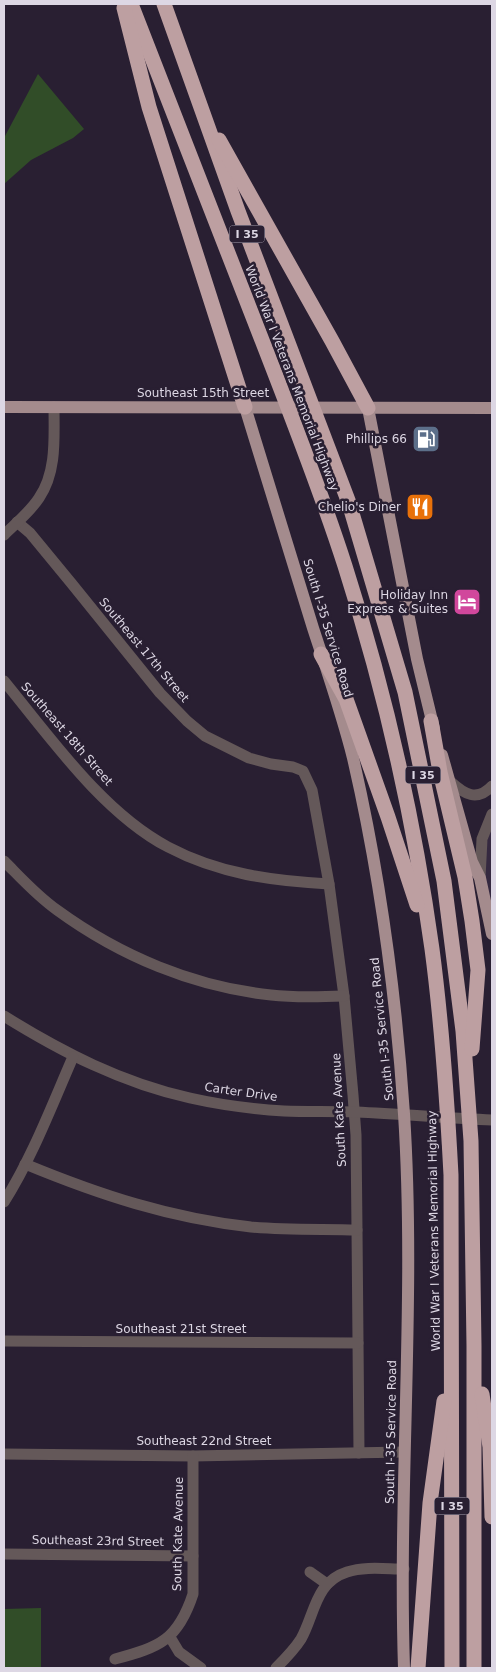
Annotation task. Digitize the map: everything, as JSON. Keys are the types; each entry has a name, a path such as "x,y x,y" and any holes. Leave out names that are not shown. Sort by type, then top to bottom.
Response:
{"highway":[{"path":"123,4 148,107 245,407"},
{"name":"World War I Veterans Memorial Highway","path":"131,4 312,468 345,566 387,717 412,831 432,949 447,1102 451,1175 452,1668"},
{"name":"World War I Veterans Memorial Highway","path":"164,4 199,105 349,503 379,598 405,692 426,786 447,900 464,1031 469,1100 473,1188 474,1668"},
{"path":"199,105 284,253 368,408"},
{"path":"321,654 346,699 432,949"},
{"path":"431,721 440,772 465,877 478,970 469,1100"},
{"path":"418,1668 430,1503 452,1343"},
{"path":"474,1346 490,1447 492,1517"}],"main road":[{"name":"Southeast 15th Street","path":"4,407 492,408"},
{"name":"South I-35 Service Road","path":"245,407 352,754 367,823 390,972 404,1116 408,1242 404,1452 404,1668"},
{"path":"368,408 431,721 451,782 472,862 480,878 492,934"}],"street":[{"path":"4,535 39,499 49,476 54,447 54,407"},
{"name":"Southeast 17th Street","path":"17,522 30,533 160,694 186,721 205,736 249,758 293,767 303,771"},
{"name":"Southeast 18th Street","path":"4,681 106,800 154,839 168,847 221,869 248,876 284,882 329,884"},
{"name":"South Kate Avenue","path":"303,771 312,790 329,884 344,996 354,1112 357,1230 358,1452"},
{"path":"451,782 461,791 471,795 483,794 492,786"},
{"path":"480,878 482,839 492,814"},
{"path":"4,861 56,910 104,940 159,967 190,978 243,991 304,997 344,996"},
{"name":"Carter Drive","path":"4,1016 73,1057 135,1082 188,1098 236,1107 284,1111 354,1112 491,1120"},
{"path":"4,1202 25,1164 73,1057"},
{"path":"25,1164 107,1196 188,1217 251,1227 357,1230"},
{"name":"Southeast 21st Street","path":"4,1341 358,1343"},
{"name":"Southeast 22nd Street","path":"4,1454 192,1456 404,1452"},
{"name":"South Kate Avenue","path":"170,1637 186,1613 192,1594 192,1456"},
{"name":"Southeast 23rd Street","path":"4,1554 192,1556"},
{"path":"276,1668 292,1652 301,1639 319,1594 327,1584 346,1572 362,1568 404,1569"},
{"path":"310,1572 327,1584"},
{"path":"115,1658 152,1647 170,1637 180,1652 201,1668"}],"shaded area":[{"path":"492,824 492,907 485,879 484,852"}],"green space":[{"path":"38,74 84,129 73,138 31,160 4,184 4,138"},
{"path":"41,1608 41,1668 4,1668 4,1609"}],"place":[{"name":"Phillips 66","path":"426,439"},
{"name":"Chelio's Diner","path":"420,507"},
{"name":"Holiday Inn Express & Suites","path":"467,602"}]}
